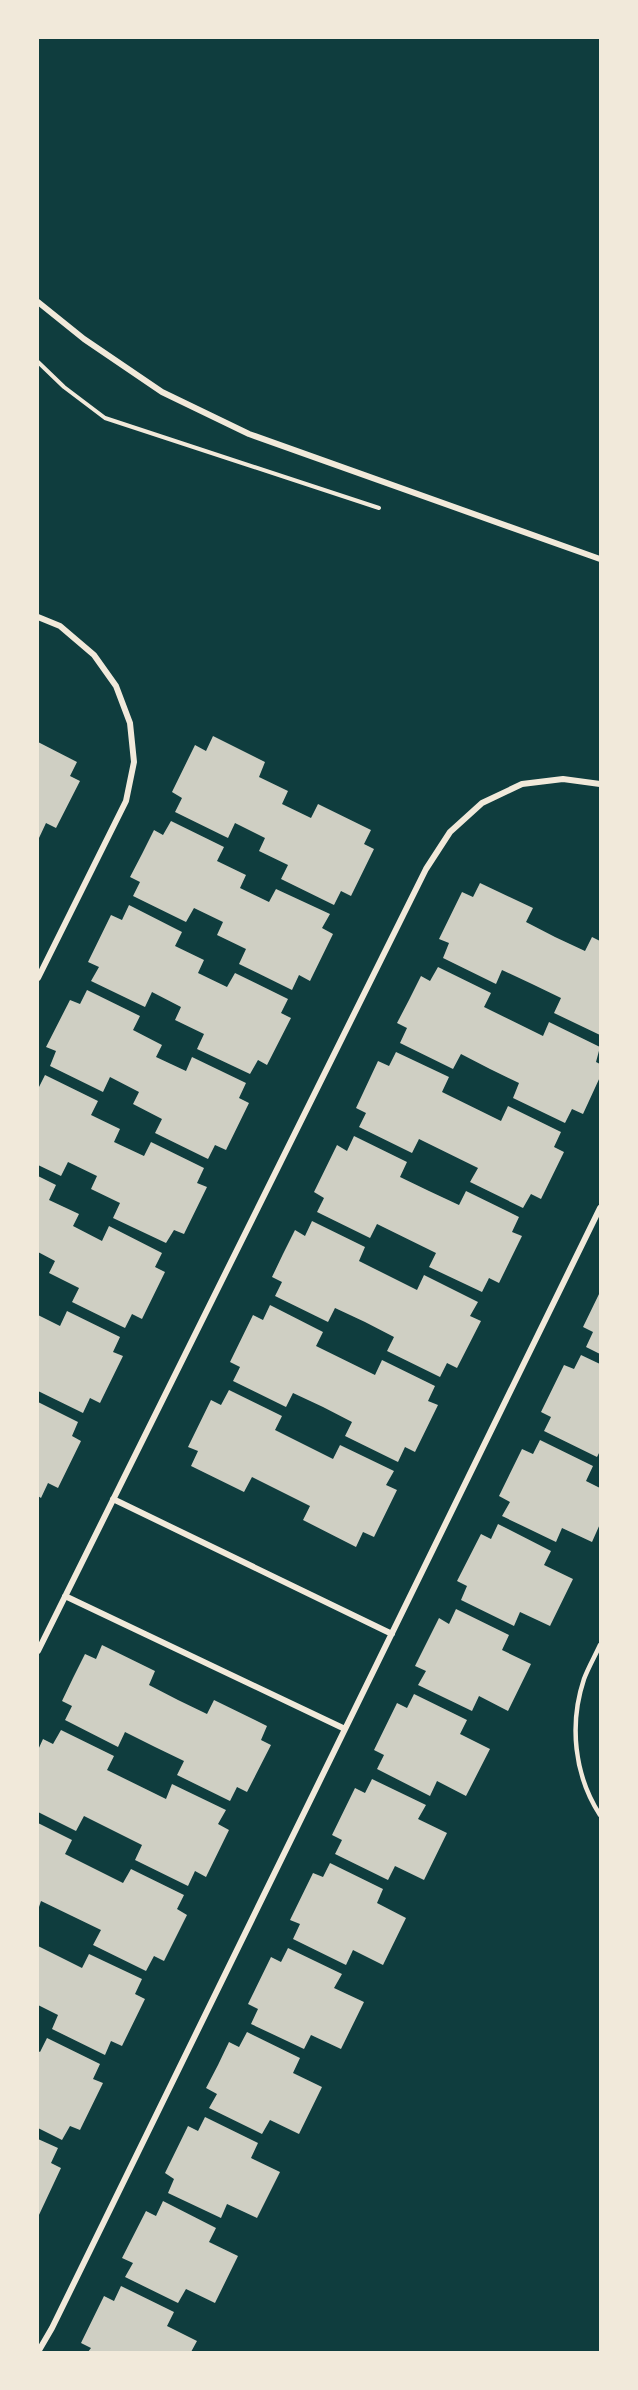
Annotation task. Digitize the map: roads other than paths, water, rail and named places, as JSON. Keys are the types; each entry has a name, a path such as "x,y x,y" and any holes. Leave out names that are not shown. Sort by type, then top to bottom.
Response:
{"street":[{"path":"38,302 84,339 162,392 249,434 600,559"},
{"path":"38,617 60,626 94,655 116,686 130,723 134,762 126,801 38,978"},
{"path":"38,1651 426,869 450,832 482,803 522,784 563,779 600,784"},
{"path":"38,2352 52,2328 600,1208"},
{"path":"113,1499 392,1634"},
{"path":"65,1596 345,1729"}],"lane":[{"path":"600,1645 584,1679 575,1723 577,1760 591,1801 600,1815"}]}
